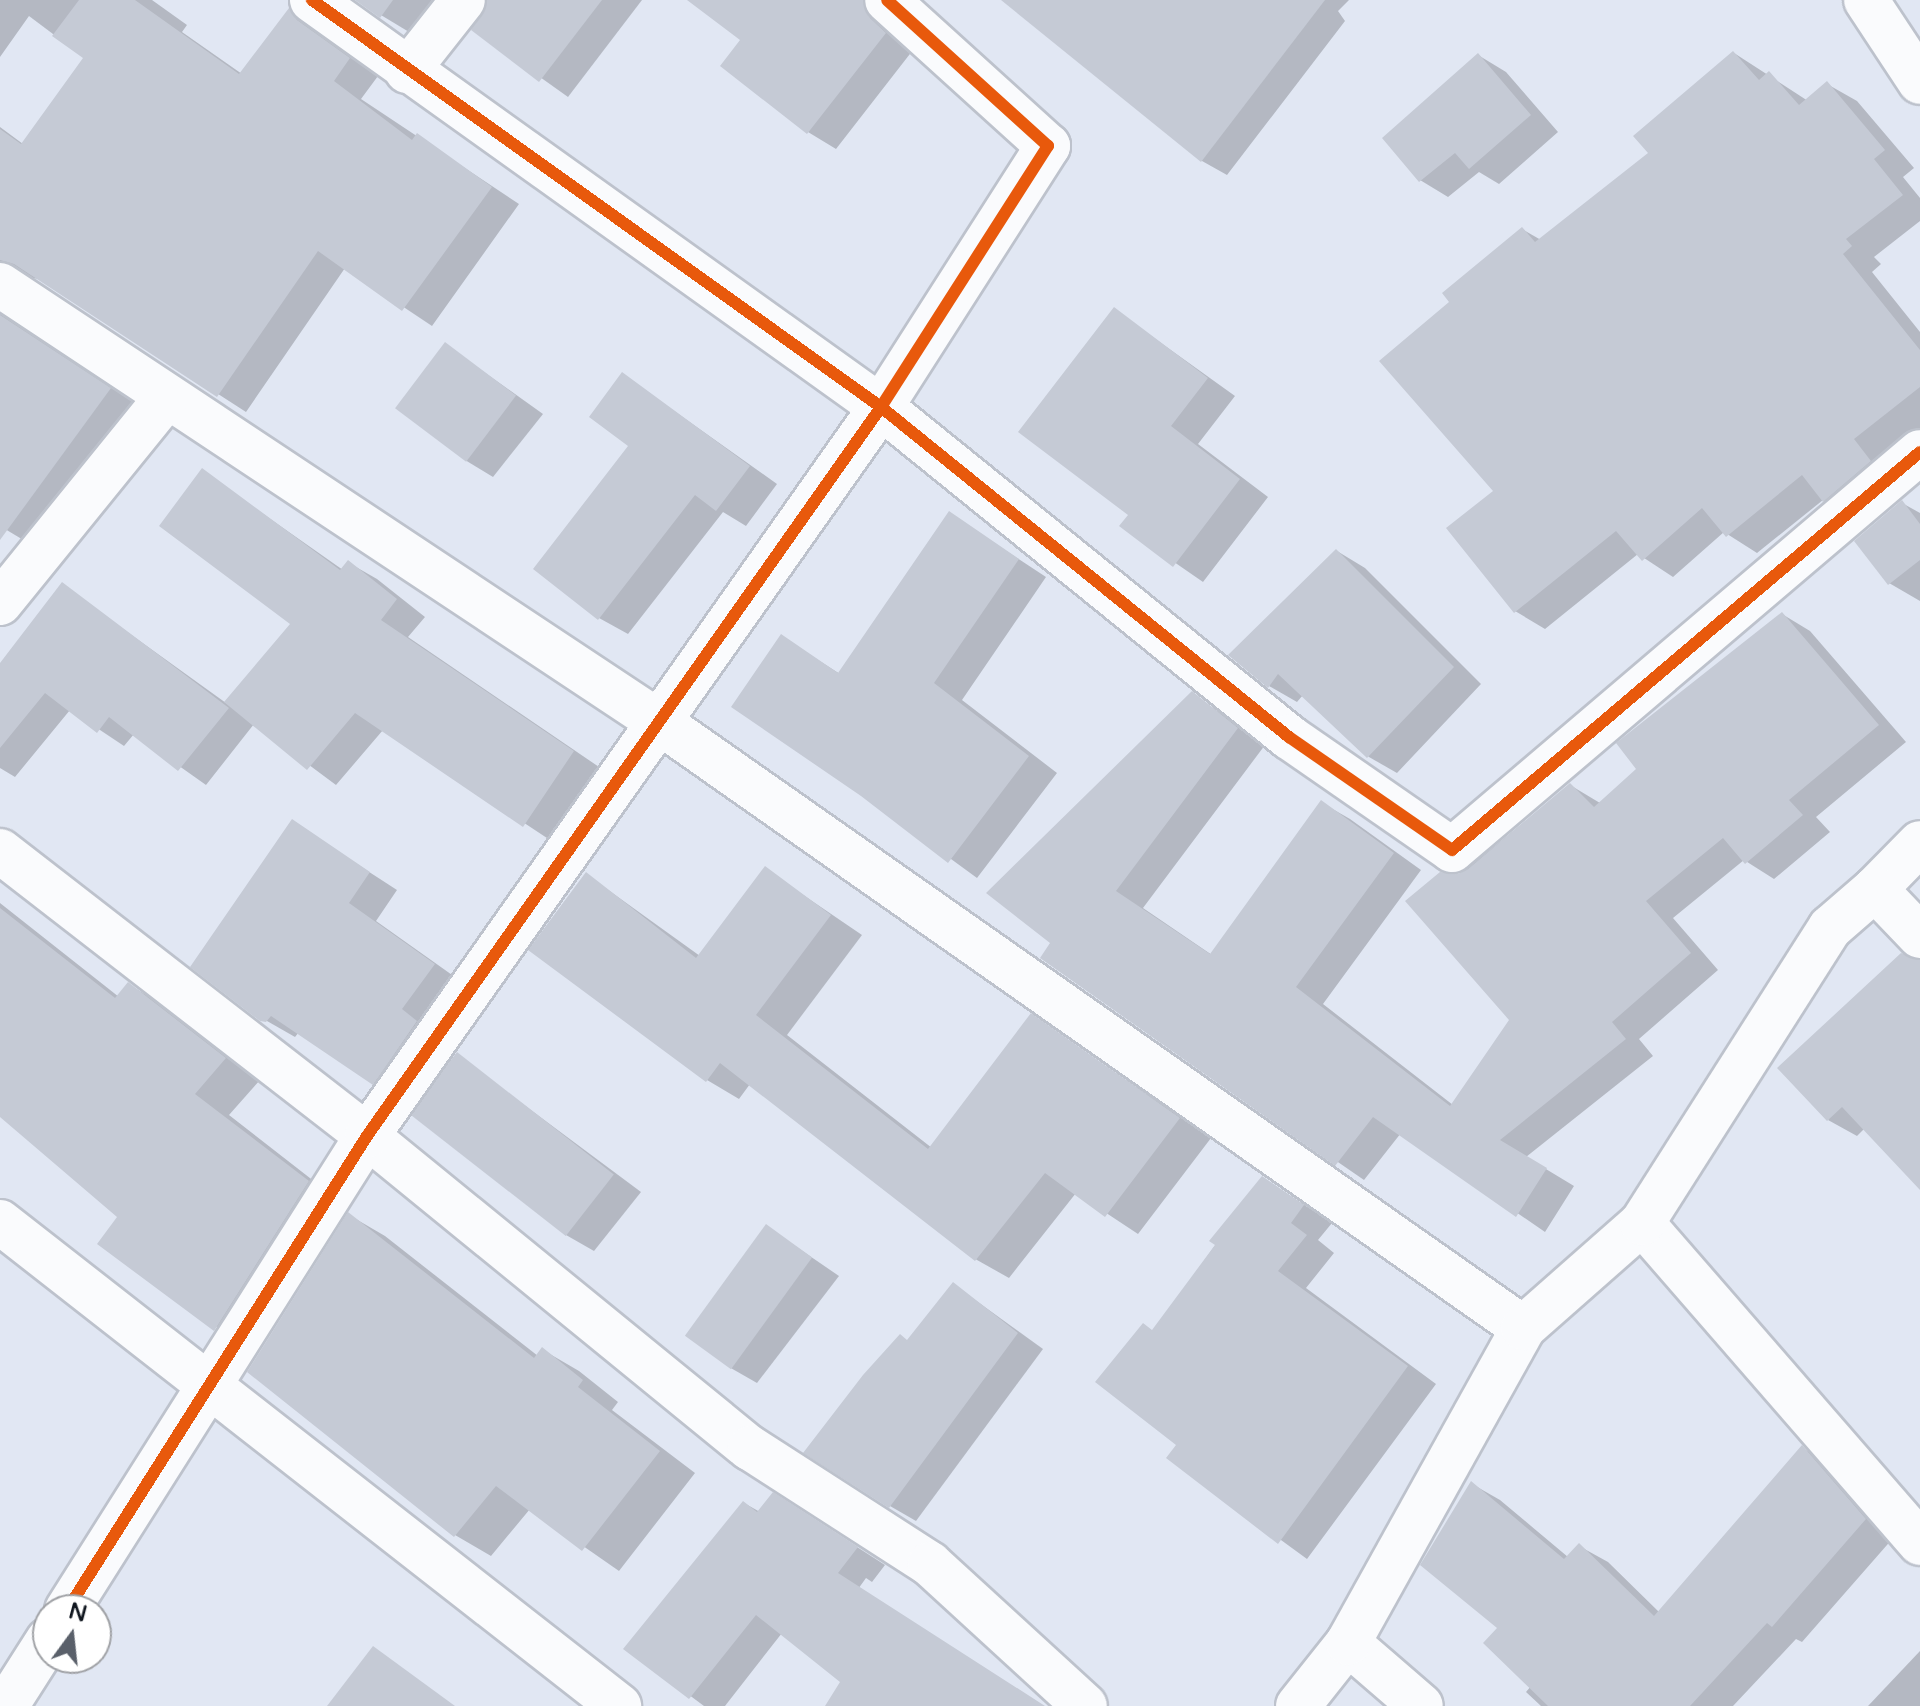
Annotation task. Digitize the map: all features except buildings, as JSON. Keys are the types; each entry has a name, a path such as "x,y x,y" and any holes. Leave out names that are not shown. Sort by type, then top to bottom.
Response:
{"street":[{"path":"312,0 407,71 881,407 1289,737 1452,850 1920,452"},
{"path":"407,71 463,0"},
{"path":"77,1594 367,1136 662,724 881,407 1048,146 887,0"},
{"path":"1866,0 1920,82"},
{"path":"0,285 662,724 1523,1328"},
{"path":"0,603 167,397"},
{"path":"1298,1706 1348,1643 1523,1328 1642,1223 1830,928 1875,889 1920,843"},
{"path":"0,851 367,1136 750,1448 930,1564 1085,1706"},
{"path":"1875,889 1920,936"},
{"path":"0,1222 210,1383 619,1706"},
{"path":"1642,1223 1920,1543"},
{"path":"1348,1643 1421,1706"},
{"path":"14,1703 32,1670"}],"cycle path":[{"path":"312,0 881,407 1289,737 1452,850 1920,452"},
{"path":"77,1594 367,1136 881,407 1048,146 887,0"}]}
